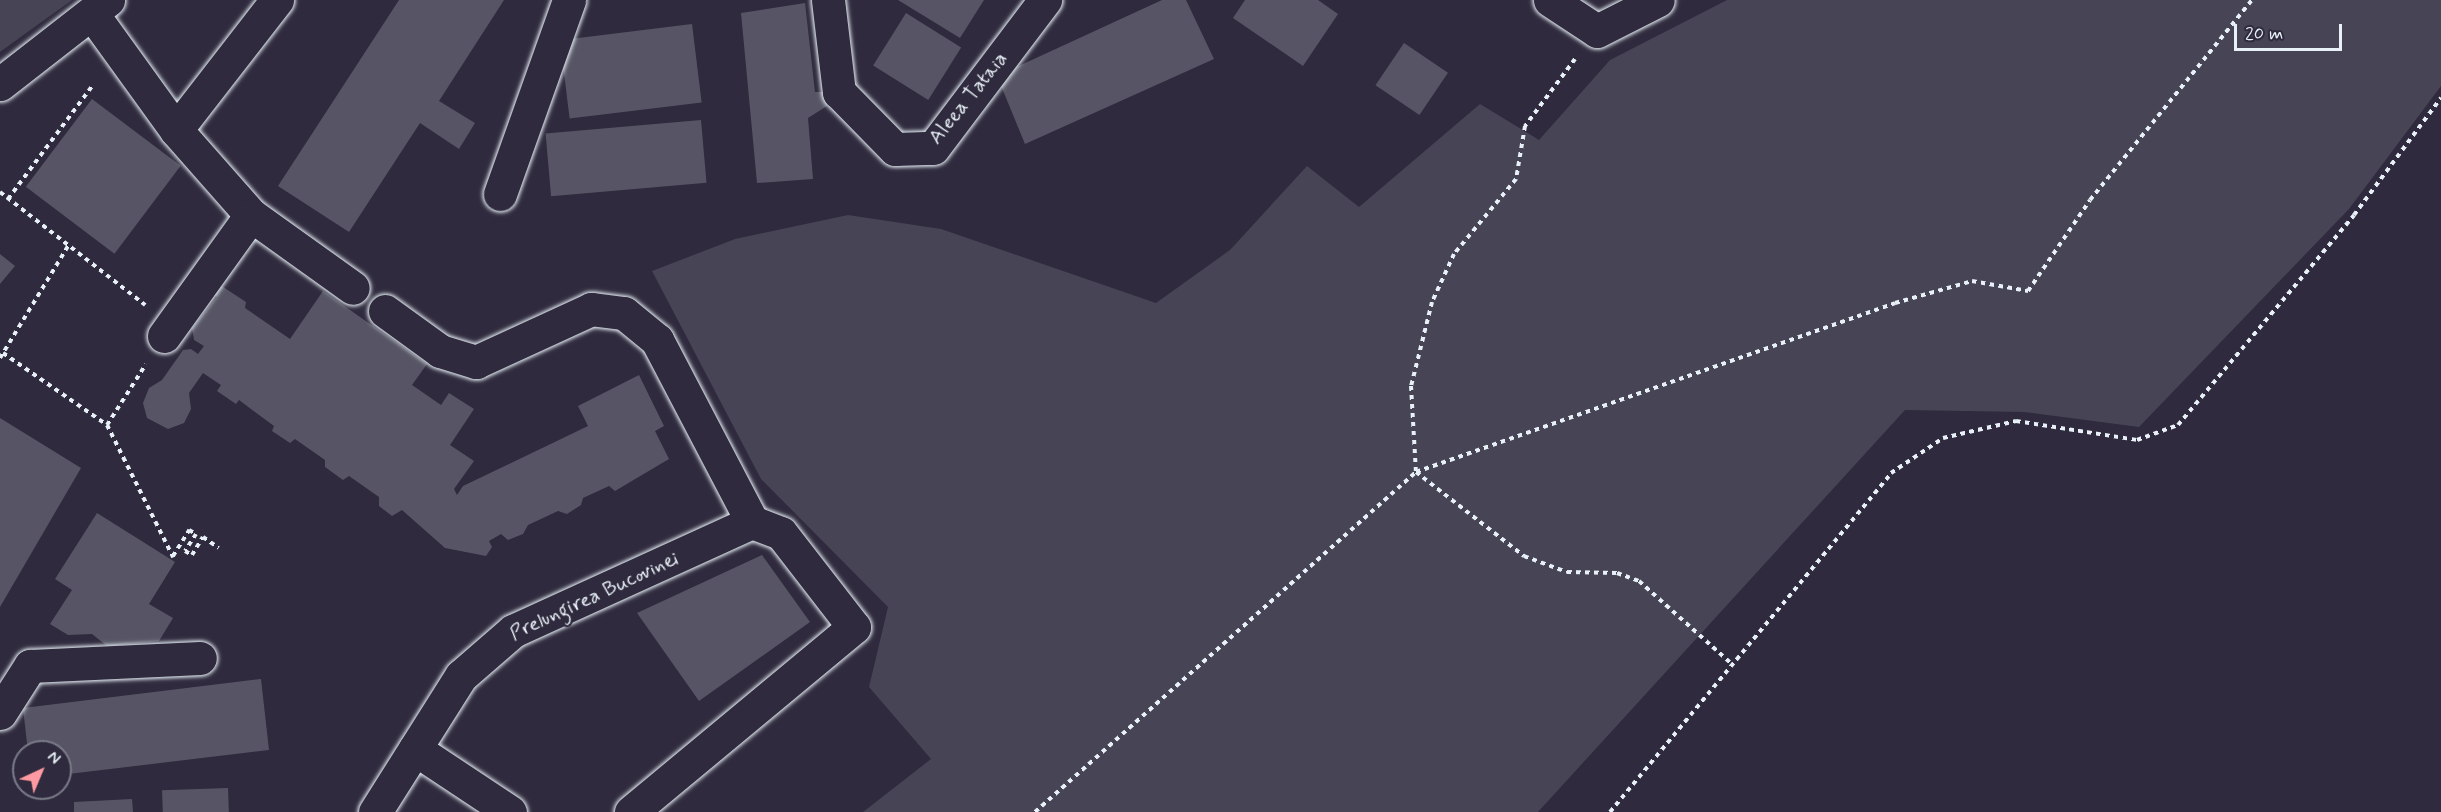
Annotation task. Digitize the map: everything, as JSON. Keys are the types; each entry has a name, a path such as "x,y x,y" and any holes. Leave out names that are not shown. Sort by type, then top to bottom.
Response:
{"street":[{"path":"176,130 277,0"},
{"path":"500,194 570,0"},
{"name":"Aleea Tataia","path":"828,0 839,92 895,149 933,148 1045,0"},
{"path":"1550,0 1597,31 1658,0"},
{"path":"0,84 101,7 176,130 251,215 353,288"},
{"path":"168,331 251,215"},
{"path":"385,311 440,351 476,362 591,309 624,313 657,340 752,522 781,532 854,627 631,812"},
{"name":"Prelungirea Bucovinei","path":"375,812 461,676 513,631 752,522"},
{"path":"0,713 30,666 200,658"},
{"path":"415,748 510,812"}],"path":[{"path":"1035,812 1416,472 1895,303 1972,280 2028,291 2090,200 2252,0"},
{"path":"1561,78 1525,126 1516,178 1454,254 1432,302 1411,386 1416,472 1524,556 1567,572 1617,573 1639,581 1733,665"},
{"path":"8,199 93,85"},
{"path":"1610,812 1891,473 1943,438 2016,421 2137,440 2178,425 2354,215 2441,98"},
{"path":"0,192 168,331 107,425"},
{"path":"0,358 68,246"},
{"path":"3,352 107,425 173,557 189,530 196,534 185,551 192,555 203,537 219,548"}],"shaded area":[{"path":"0,0 72,0 0,52"},
{"path":"1727,0 2441,0 2441,86 2349,209 2139,427 2024,412 1905,410 1538,812 863,812 931,759 869,687 888,607 761,479 652,271 735,239 848,215 941,229 1156,303 1230,250 1307,166 1359,207 1480,104 1539,140 1610,60"}],"building":[{"path":"399,0 504,0 439,101 475,123 459,149 420,123 349,232 278,186"},
{"path":"898,0 984,0 960,38"},
{"path":"1162,0 1186,0 1214,59 1025,144 997,76"},
{"path":"1245,0 1318,0 1338,14 1303,66 1233,18"},
{"path":"805,3 815,92 827,92 827,106 808,118 813,179 757,183 741,13"},
{"path":"906,13 961,47 928,100 873,66"},
{"path":"692,24 702,102 570,119 560,40"},
{"path":"1404,43 1448,73 1419,115 1375,85"},
{"path":"92,99 181,166 114,254 26,187"},
{"path":"701,120 706,183 551,196 546,134"},
{"path":"0,254 15,266 0,284"},
{"path":"220,285 246,302 245,308 290,339 323,291 427,364 412,385 441,405 449,393 474,409 450,445 474,461 454,489 457,495 463,486 588,426 578,406 639,375 664,426 655,431 669,459 615,491 609,486 583,498 581,505 567,514 558,511 528,525 523,534 508,540 501,534 489,541 492,547 486,556 445,548 402,510 392,516 379,506 379,497 349,476 343,480 325,467 325,460 295,439 290,443 272,431 274,426 239,400 236,404 217,391 221,385 203,373 189,393 191,409 184,423 168,429 147,418 143,403 149,388 162,380 183,350 191,349 198,354 204,346 194,340 192,328 217,297 213,294"},
{"path":"0,418 81,468 0,607"},
{"path":"97,513 175,562 149,604 173,618 159,641 107,646 92,634 68,635 50,624 72,590 55,579"},
{"path":"762,555 810,622 699,701 637,613"},
{"path":"261,679 269,750 72,774 72,740 27,740 23,708"},
{"path":"228,788 229,812 163,812 162,790"},
{"path":"132,799 133,812 74,812 74,802"}]}
